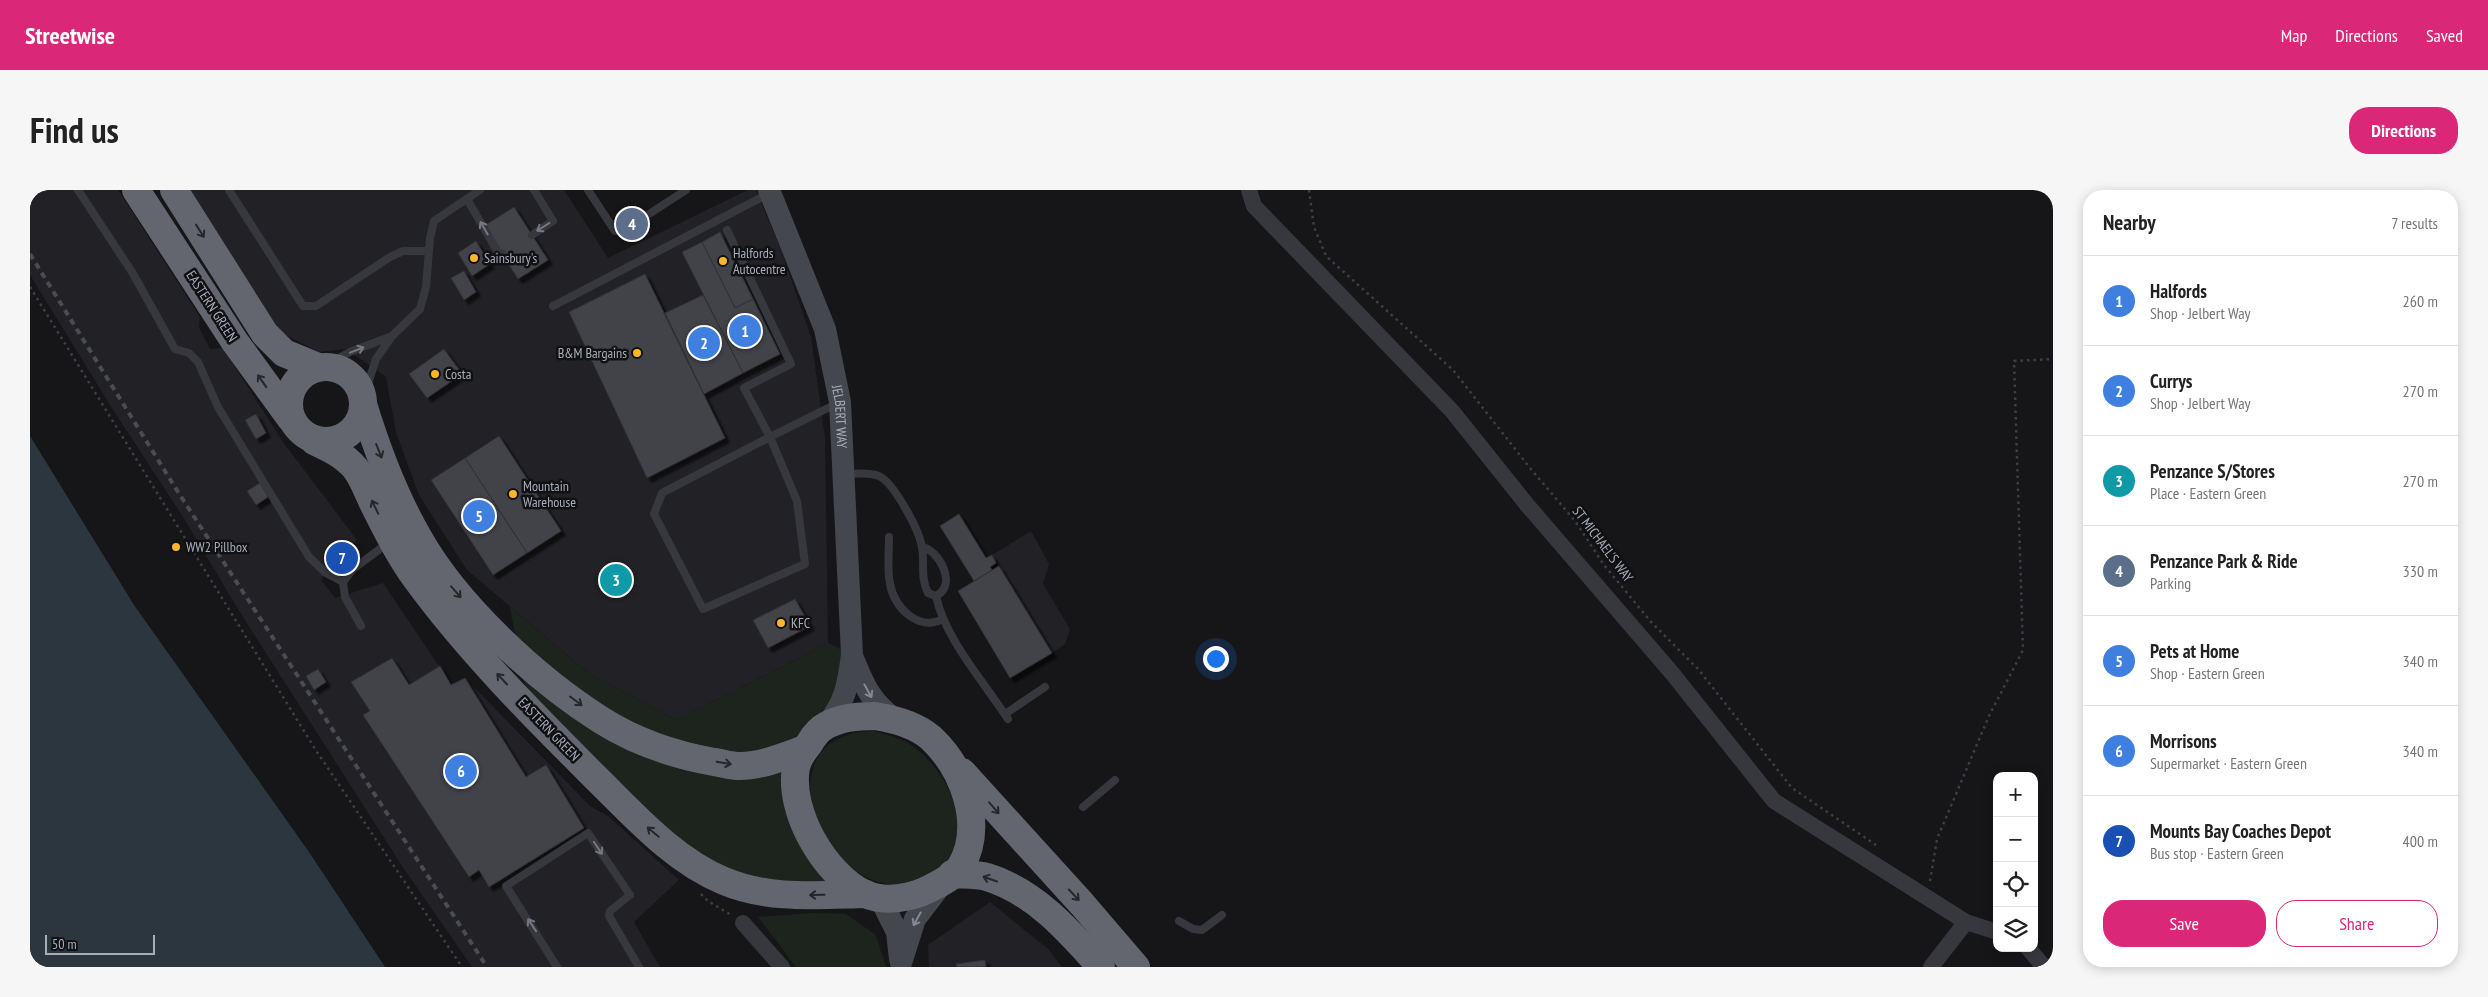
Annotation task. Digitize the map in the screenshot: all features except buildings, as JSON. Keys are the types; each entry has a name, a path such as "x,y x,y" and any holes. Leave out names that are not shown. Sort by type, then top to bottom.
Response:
{"highway":[{"name":"EASTERN GREEN","path":"136,190 235,342 275,399 291,418"},
{"path":"174,190 265,334 284,353 320,367 340,369 351,376 359,387 372,434 398,499 418,538 448,582 484,624 546,679 602,720 653,746 699,759 740,766 771,760 805,748"},
{"path":"320,367 301,376 294,384 290,394 288,406 291,418 298,429 314,441 337,440 347,435 360,420 363,402"},
{"name":"EASTERN GREEN","path":"314,441 338,452 356,469 392,541 417,580 468,643 561,742 640,821 691,863 722,880 753,891 794,896 873,896"},
{"path":"950,758 968,795 970,823 965,854 960,867 948,878 922,892 902,898 873,896 840,876 818,850 802,818 795,788 796,766 805,748 815,734 827,725 853,716 875,716 896,720 929,737 950,758 1082,904 1136,967"},
{"path":"948,878 985,876 1008,886 1043,906 1101,967"}],"street":[{"path":"1249,190 1254,206 1452,411 1528,506 1672,673 1774,801 1966,922 1993,931"},
{"name":"JELBERT WAY","path":"769,191 826,330 840,402 845,474 852,655 848,689 839,709 827,725"},
{"name":"JELBERT WAY","path":"852,655 868,693 881,709 896,720"},
{"path":"901,965 915,918 948,878"},
{"path":"873,896 897,932 901,965"},
{"path":"1931,967 1966,922"},
{"path":"743,923 782,967"},
{"path":"2031,952 2044,967"}],"lane":[{"path":"78,190 132,272 174,350 189,353 198,362 218,406 309,557 326,572 343,582"},
{"path":"229,190 303,306 316,306 390,257 403,251 428,252"},
{"path":"363,402 376,359 392,336 420,309 426,287 428,252 434,222 480,190"},
{"path":"532,234 553,221 534,190"},
{"path":"588,190 608,223 615,231 623,231 686,190"},
{"path":"553,306 769,191"},
{"path":"466,199 499,254 502,253"},
{"path":"727,230 791,364 744,388 770,437 797,501 805,564 703,609 654,514 662,493 770,437 840,402"},
{"path":"320,367 350,352 392,336"},
{"path":"845,474 867,474 884,480 902,503 922,547 923,581 928,593 936,596 946,588 947,576 930,548 922,547"},
{"path":"889,537 890,585 901,606 917,621 929,624 943,619"},
{"path":"361,626 345,596 343,582 353,570 374,552 392,541"},
{"path":"936,596 943,619 970,664 1007,716 1044,687"},
{"path":"1083,807 1115,780"},
{"path":"558,967 506,886 588,833 630,895 610,911 609,916 639,967"},
{"path":"1179,921 1192,930 1202,930 1222,915"}],"path":[{"name":"ST MICHAEL'S WAY","path":"1309,190 1314,227 1326,256 1454,370 1536,476 1575,521 1604,565 1651,622 1698,669 1792,788 1879,848"},
{"path":"30,287 317,752 462,967"},
{"path":"1928,898 1937,839 1990,716 2023,650 2014,361 2053,359"}],"shaded area":[{"path":"30,190 118,190 200,317 199,327 210,349 223,348 283,442 357,540 332,564 321,580 335,598 383,583 451,684 465,678 591,807 608,816 679,880 634,922 660,967 472,967 402,866 241,614 183,517 110,405 30,275"},
{"path":"187,190 564,190 608,258 748,190 756,190 781,250 811,337 825,438 828,643 677,720 588,673 467,570 419,495 396,432 386,377 346,349 319,352 276,330"},
{"path":"30,436 134,605 309,852 385,967 30,967"},
{"path":"1031,531 1049,564 1043,584 1070,629 1065,644 1052,653 992,555"},
{"path":"510,607 588,673 677,720 828,643 852,655 795,788 850,884 719,878 561,742 524,683"},
{"path":"873,731 902,740 918,750 937,770 951,794 955,806 957,833 954,847 945,864 938,870 906,884 875,880 848,865 827,841 814,812 810,783 818,758 838,739"},
{"path":"990,902 1048,949 1062,967 929,967 928,945"},
{"path":"812,913 846,914 876,935 886,967 796,967 758,917"}],"railway":[{"path":"30,254 178,492 487,967"}],"place":[{"name":"Penzance Park & Ride","path":"632,224"},
{"name":"Sainsbury's","path":"474,258"},
{"name":"Halfords Autocentre","path":"723,261"},
{"name":"Halfords","path":"745,331"},
{"name":"Currys","path":"704,343"},
{"name":"B&M Bargains","path":"637,353"},
{"name":"Costa","path":"435,374"},
{"name":"Mountain Warehouse","path":"513,494"},
{"name":"Pets at Home","path":"479,516"},
{"name":"WW2 Pillbox","path":"176,547"},
{"name":"Mounts Bay Coaches Depot","path":"342,558"},
{"name":"Penzance S/Stores","path":"616,580"},
{"name":"KFC","path":"781,623"},
{"name":"Morrisons","path":"461,771"}]}
